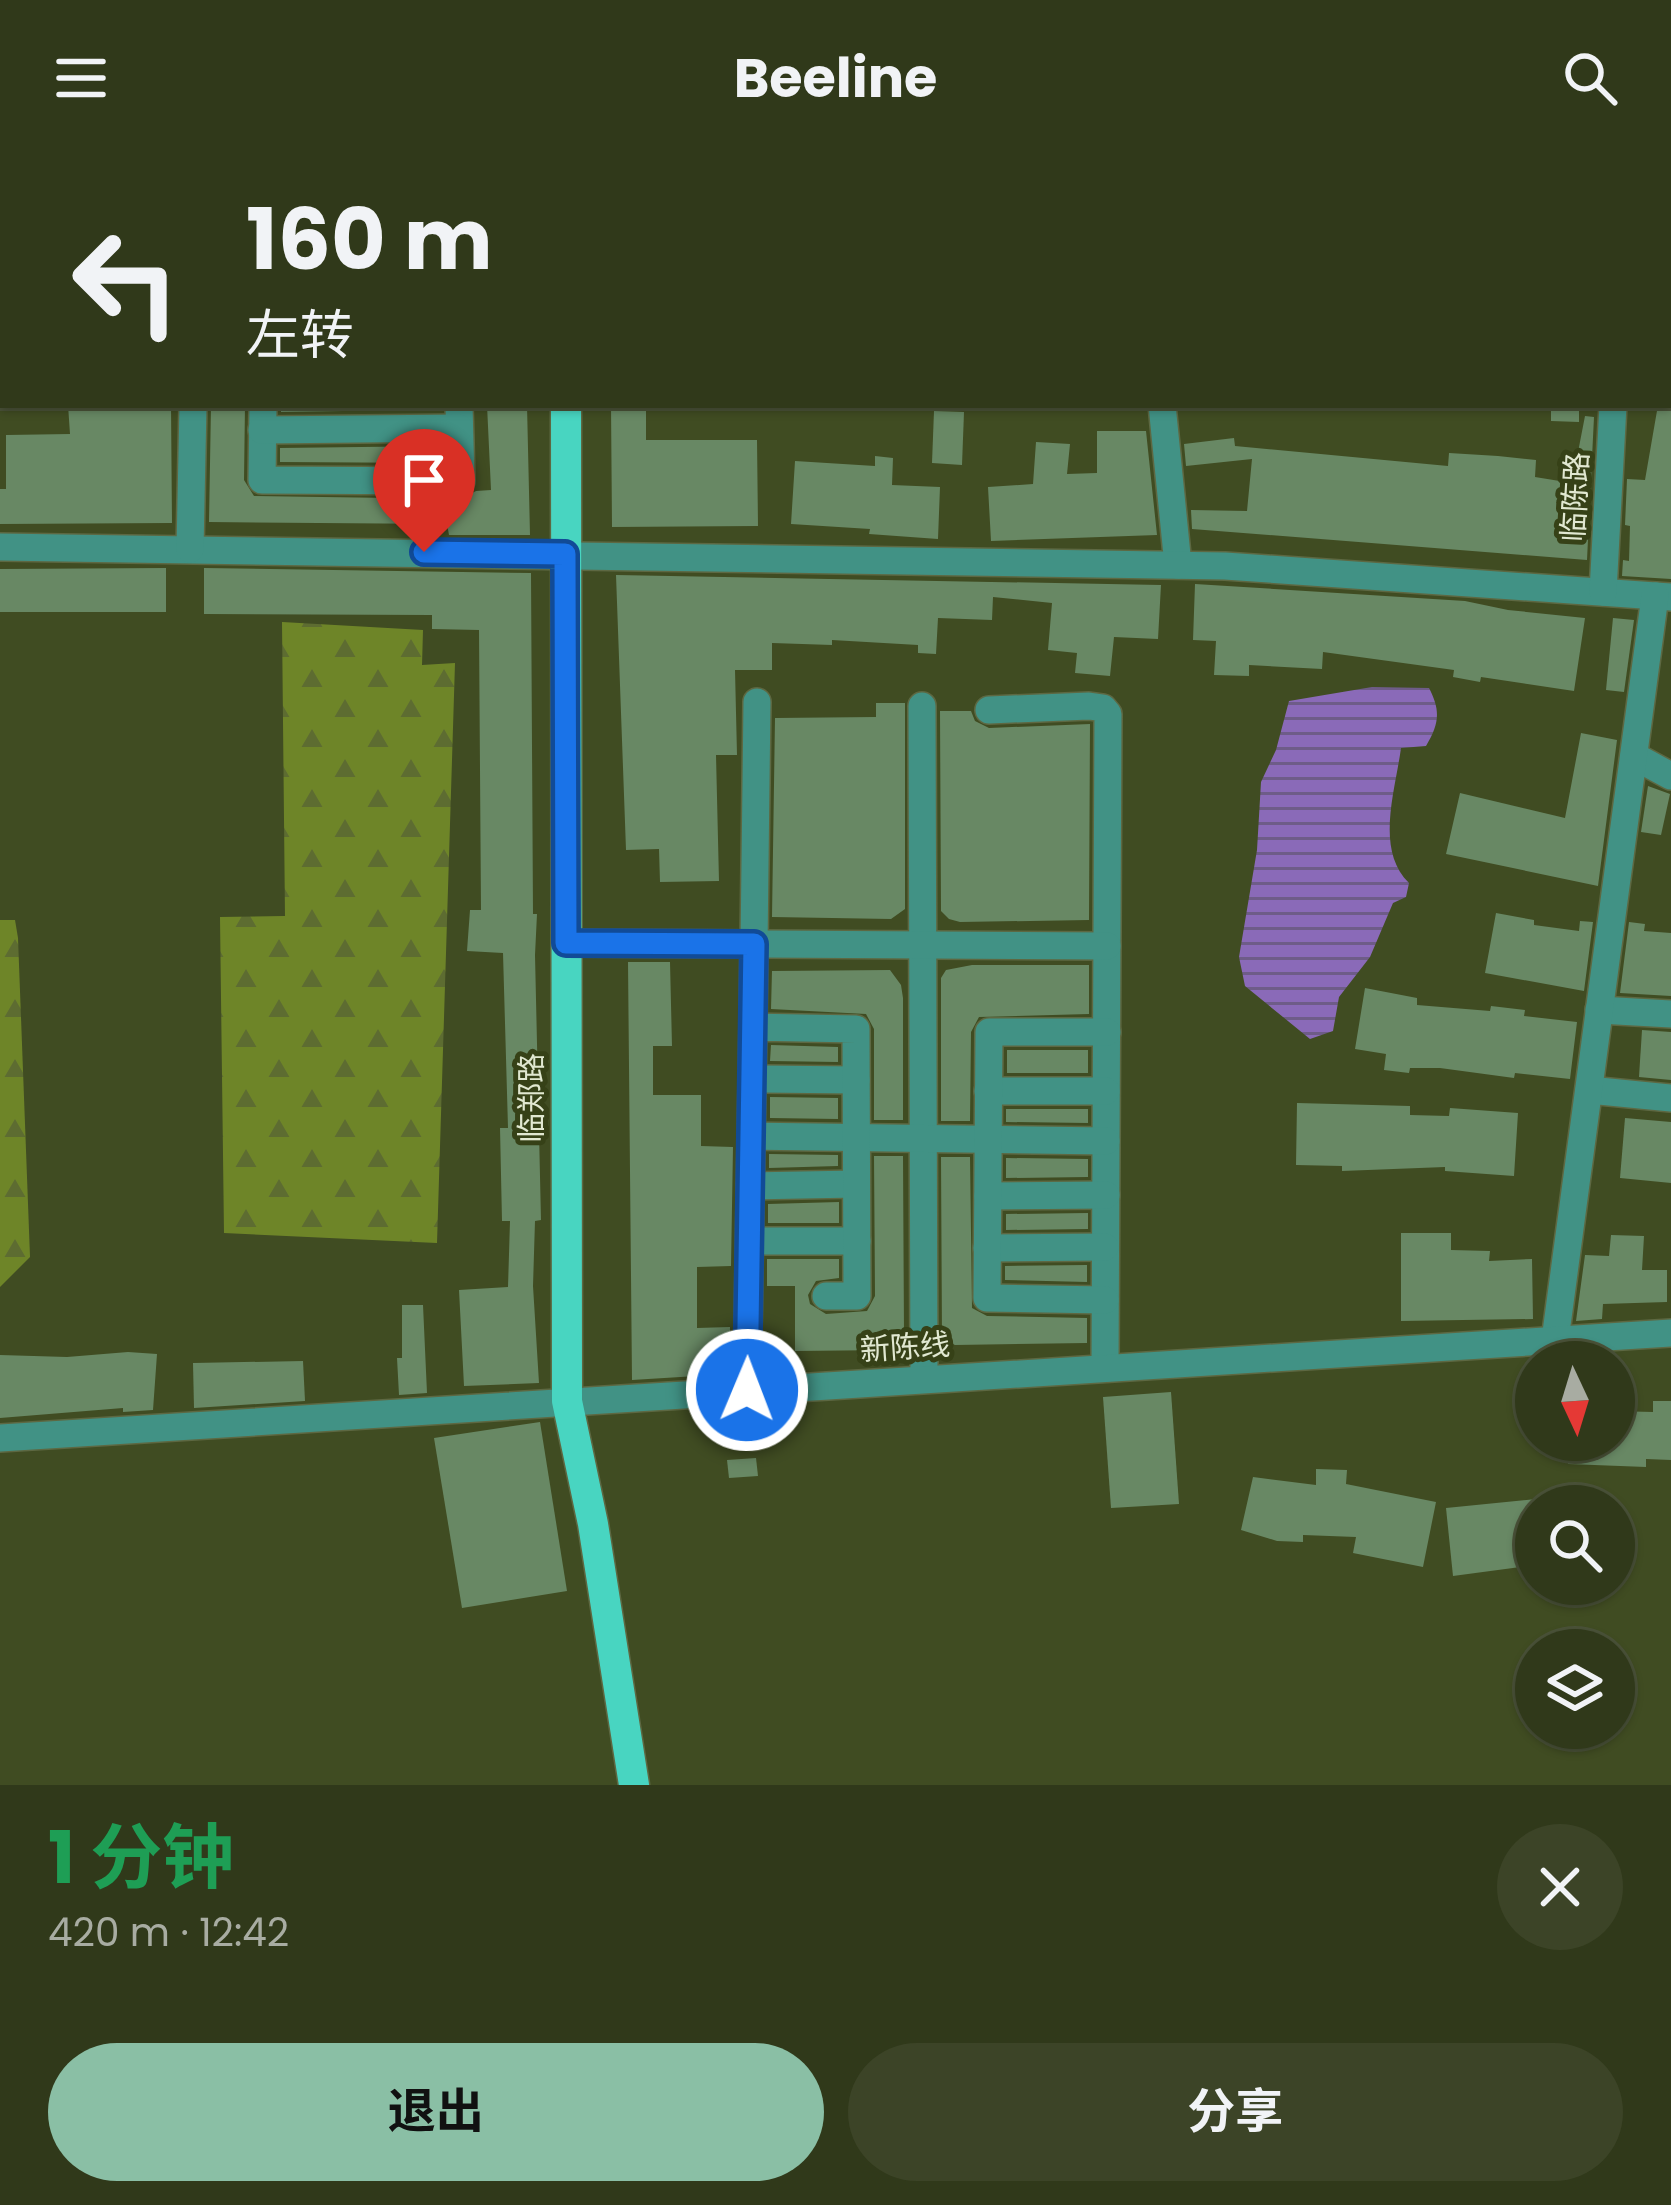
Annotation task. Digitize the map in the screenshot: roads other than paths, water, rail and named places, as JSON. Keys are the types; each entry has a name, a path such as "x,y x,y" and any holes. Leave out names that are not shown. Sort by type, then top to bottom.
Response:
{"main road":[{"name":"临郑路","path":"566,408 568,1401 634,1785"}],"street":[{"path":"190,549 193,408"},
{"path":"1162,408 1178,565"},
{"name":"临陈路","path":"1603,592 1613,408"},
{"path":"459,416 461,482 262,480 263,417 459,416"},
{"path":"0,548 1178,565 1663,597 1634,757 1555,1340"},
{"path":"747,1390 757,702"},
{"path":"922,706 924,1379"},
{"path":"989,710 1089,706 1108,714 1105,1368"},
{"path":"1634,757 1671,776"},
{"path":"566,943 1107,946"},
{"path":"1599,1010 1671,1014"},
{"path":"753,1027 856,1029 857,1296 826,1296"},
{"path":"1105,1300 987,1298 988,1032 1107,1032"},
{"path":"752,1079 856,1080"},
{"path":"1588,1090 1671,1098"},
{"path":"988,1091 1106,1091"},
{"path":"751,1136 1106,1141"},
{"path":"750,1186 856,1184"},
{"path":"988,1196 1106,1195"},
{"path":"749,1241 856,1241"},
{"path":"987,1248 1105,1247"},
{"name":"新陈线","path":"0,1438 1671,1333"}]}
